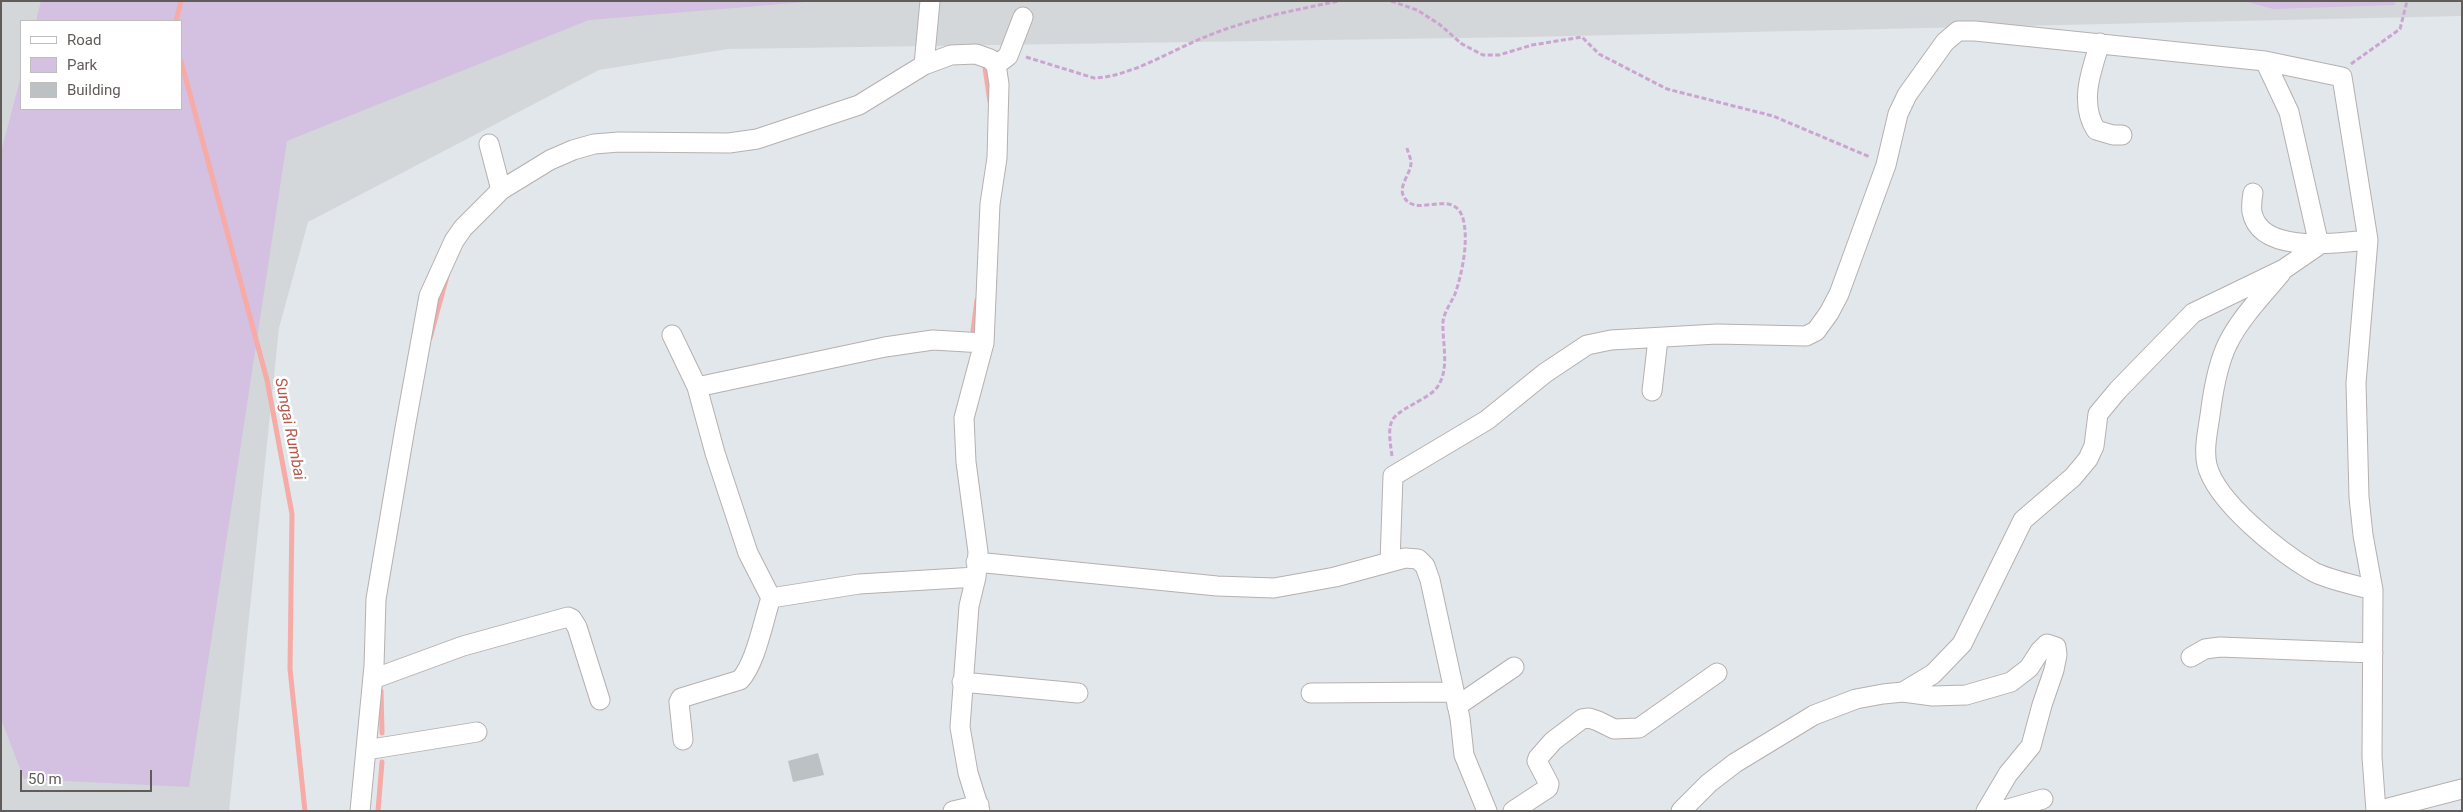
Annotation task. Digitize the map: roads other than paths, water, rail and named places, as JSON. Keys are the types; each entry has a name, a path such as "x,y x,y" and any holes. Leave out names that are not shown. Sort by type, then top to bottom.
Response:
{"street":[{"path":"924,65 930,1"},
{"path":"953,811 980,808 968,773 960,727 969,606 978,552 966,462 964,418 984,343 990,204 997,158 999,84 1002,60 1024,17"},
{"path":"1390,562 1393,476 1487,420 1545,373 1588,345 1611,340 1731,334 1798,337 1816,331 1829,313 1838,294 1886,165 1898,114 1907,95 1936,51 1952,35 1965,30 1975,30 2265,60 2342,77 2368,240 2356,383 2359,497 2363,535 2374,590 2372,757 2377,811 2462,789"},
{"path":"2100,43 2088,84 2089,111 2096,130 2113,135 2122,135"},
{"path":"360,811 373,679 376,599 429,296 454,241 473,217 501,190 550,160 573,150 594,144 619,142 729,144 757,139 859,106 924,65 951,55 964,54 1002,60"},
{"path":"2265,60 2289,112 2319,245"},
{"path":"489,144 501,190"},
{"path":"2253,193 2252,211 2256,222 2266,233 2276,238 2319,245 2368,240"},
{"path":"1903,692 1933,674 1962,644 2023,520 2073,477 2088,459 2094,446 2098,414 2108,401 2193,313 2284,269 2319,245"},
{"path":"2284,269 2242,320 2228,343 2214,386 2207,442 2207,464 2223,496 2260,533 2313,572 2374,590"},
{"path":"672,335 697,387 715,453 748,553 770,598 754,652 743,677 740,680 681,698 679,702 683,740"},
{"path":"1652,391 1658,339"},
{"path":"697,387 885,347 933,340 984,343"},
{"path":"770,598 858,584 976,569 1217,586 1274,588 1335,577 1406,558 1418,559 1425,566 1430,580 1455,699 1464,755 1487,811"},
{"path":"373,679 463,646 568,617 572,619 577,627 600,700"},
{"path":"1681,811 1709,783 1735,763 1814,715 1856,699 1903,692 1933,696 1966,695 2011,682 2029,668 2040,650 2047,644 2056,646 2057,655 2054,670 2031,746 2008,774 1986,811"},
{"path":"2191,657 2205,649 2220,647 2373,653"},
{"path":"1311,693 1455,699 1514,667"},
{"path":"1512,811 1548,788 1549,784 1537,761 1538,758 1553,741 1582,719 1589,718 1614,729 1639,728 1718,673"},
{"path":"962,682 1078,693"},
{"path":"366,750 477,732"},
{"path":"2001,811 2043,800"}],"waterway":[{"name":"Sungai Rumbai","path":"176,20 181,1"},
{"name":"Sungai Rumbai","path":"182,65 267,380 292,514 290,669 305,811"},
{"path":"985,68 990,102"},
{"path":"430,338 447,276"},
{"path":"972,338 977,300"},
{"path":"381,691 382,733"},
{"path":"378,811 382,762"}]}
